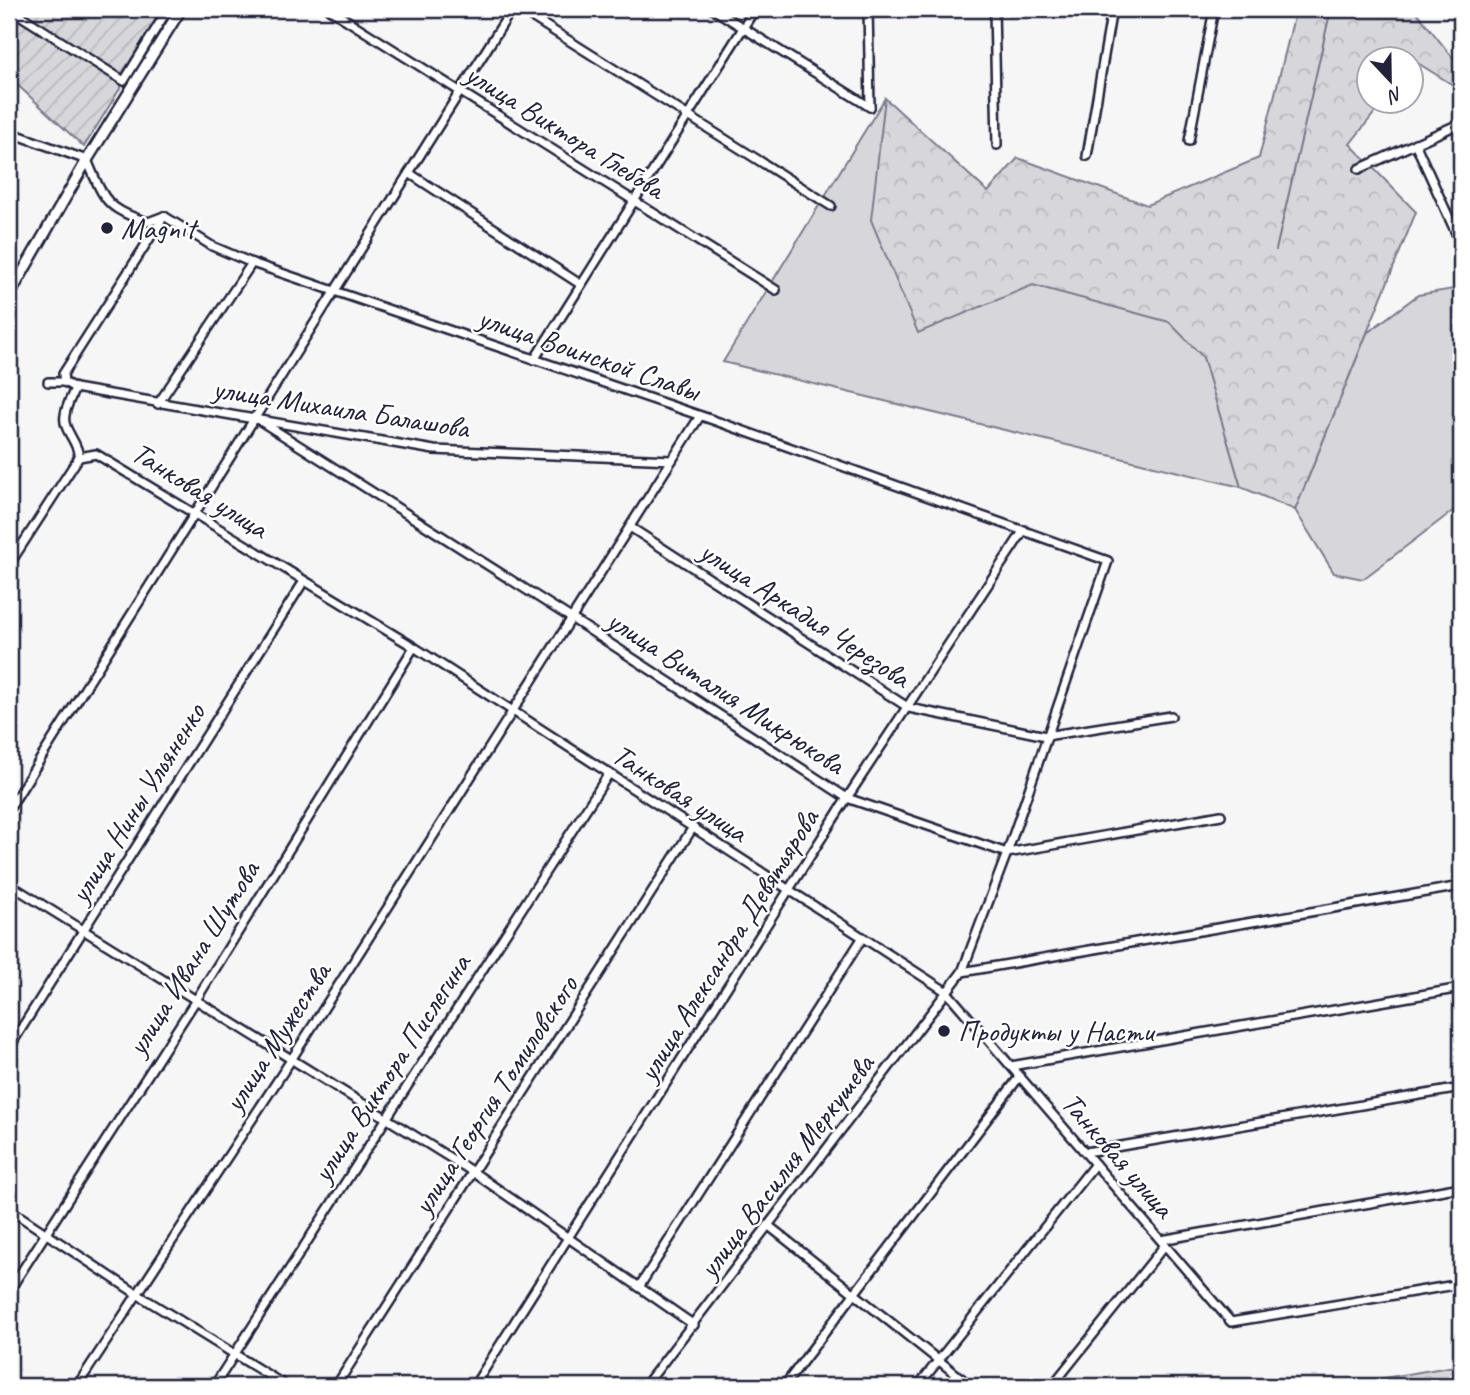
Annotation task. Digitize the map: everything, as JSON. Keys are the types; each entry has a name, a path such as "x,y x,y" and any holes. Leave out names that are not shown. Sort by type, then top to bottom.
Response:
{"street":[{"path":"10,9 124,81 164,10"},
{"path":"9,296 87,160 181,9"},
{"name":"улица Виктора Глебова","path":"329,9 776,290"},
{"path":"9,809 512,9"},
{"path":"519,9 831,206"},
{"path":"713,9 870,107 868,9"},
{"path":"534,360 755,9"},
{"path":"995,9 996,145"},
{"path":"1087,156 1112,9"},
{"path":"1189,141 1214,9"},
{"path":"1359,169 1461,123"},
{"path":"9,132 87,160 101,196 114,209 148,222 164,216"},
{"path":"1415,143 1461,244"},
{"path":"409,173 580,284"},
{"path":"64,382 63,374 164,216"},
{"name":"улица Воинской Славы","path":"164,216 212,247 252,263 700,416 1108,561"},
{"path":"158,404 252,263"},
{"name":"улица Михаила Балашова","path":"48,382 64,382 75,387 158,404 254,417 434,450 672,460"},
{"path":"9,565 79,457 79,447 65,425 65,415 75,387"},
{"name":"улица Мужества","path":"77,1386 290,1060 700,416"},
{"name":"улица Виталия Микрюкова","path":"254,417 847,798 1007,852 1221,816"},
{"name":"Танковая улица","path":"79,457 96,454 414,647 947,992 1231,1322 1461,1284"},
{"name":"улица Аркадия Черезова","path":"629,527 909,708 1046,736 1171,716"},
{"name":"улица Александра Девятьярова","path":"474,1386 847,798 909,708 1024,530"},
{"name":"улица Василия Меркушева","path":"645,1386 962,972 1007,852 1108,561"},
{"name":"улица Нины Ульяненко","path":"9,1048 304,581"},
{"name":"улица Ивана Шутова","path":"9,1291 196,1000 414,647"},
{"name":"улица Виктора Пислегина","path":"214,1386 608,775"},
{"name":"улица Георгия Томиловского","path":"336,1386 692,829"},
{"path":"9,884 473,1172 694,1325"},
{"path":"962,972 1461,886"},
{"name":"улица Василия Меркушева","path":"639,1287 863,936"},
{"path":"1012,1066 1461,988"},
{"path":"784,1386 1020,1076"},
{"path":"1086,1153 1461,1088"},
{"path":"918,1386 1095,1164"},
{"path":"1052,1386 1163,1242 1461,1187"},
{"path":"9,1209 137,1294 286,1386"},
{"path":"769,1226 971,1386"}],"green space":[{"path":"9,9 169,9 84,147 9,77"},
{"path":"1296,9 1414,9 1461,68 1461,90 1424,67 1424,46 1354,46 1354,116 1372,116 1350,144 1416,212 1295,510 1241,487 1203,357 1169,322 1033,285 918,333 871,220 885,98 988,192 1018,158 1147,205 1259,158"},
{"path":"885,98 872,220 1033,285 1169,321 1203,357 1241,487 723,362"},
{"path":"1453,289 1461,297 1461,476 1454,510 1363,579 1334,573 1295,510 1367,333 1418,295"},
{"path":"1461,1365 1461,1386 1337,1386"}],"waterway":[{"path":"1276,250 1331,9"}],"place":[{"name":"Magnit","path":"107,228"},
{"name":"Продукты у Насти","path":"944,1031"}]}
